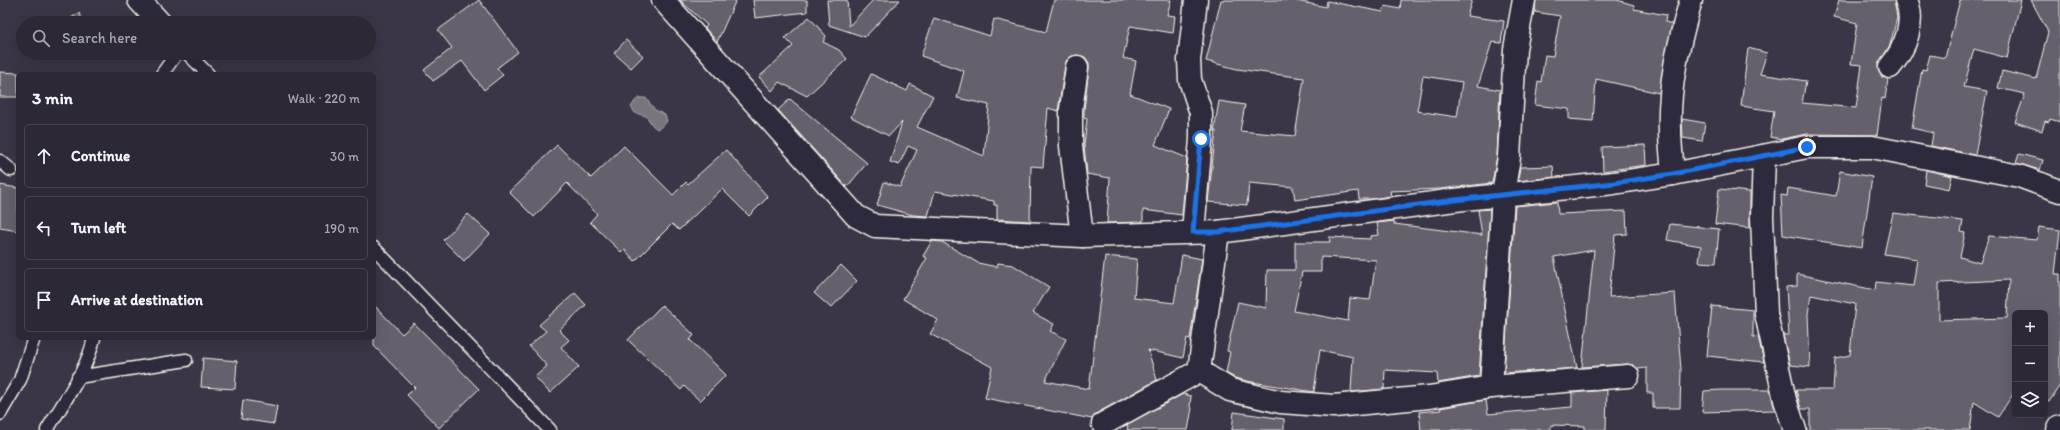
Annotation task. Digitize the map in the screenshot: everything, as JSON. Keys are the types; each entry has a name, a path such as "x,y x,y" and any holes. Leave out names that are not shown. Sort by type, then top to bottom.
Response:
{"street":[{"path":"139,0 154,16"},
{"path":"663,0 856,216 875,226 1082,236 1218,232 1504,195 1614,183 1673,174 1807,147 1872,147 2019,176 2060,191"},
{"path":"1193,232 1201,139 1201,113 1190,80 1189,60 1196,0"},
{"path":"1491,387 1504,195 1509,157 1515,49 1524,0"},
{"path":"1673,174 1670,129 1672,82 1682,30 1691,0"},
{"path":"1890,67 1903,48 1910,26 1910,9 1906,0"},
{"path":"1077,67 1071,109 1071,146 1082,236"},
{"path":"1764,156 1762,217 1766,314 1785,400 1795,430"},
{"path":"1199,371 1218,232"},
{"path":"1199,371 1230,390 1281,402 1334,406 1429,396 1491,387 1628,376"},
{"path":"1103,424 1199,371"},
{"path":"2058,430 2060,426"}],"lane":[{"path":"163,72 172,60"},
{"path":"194,60 206,72"},
{"path":"0,161 11,170"},
{"path":"376,250 550,430"},
{"path":"0,414 20,380 33,340"},
{"path":"47,430 91,351 94,340"},
{"path":"78,376 186,360"}],"shaded area":[{"path":"639,98 646,98 655,110 665,115 667,121 663,126 657,129 646,116 635,113 631,107"}],"building":[{"path":"479,0 518,52 497,68 503,75 484,90 462,61 433,81 424,70 452,48 438,30"},
{"path":"680,0 736,0 717,42 705,28 707,25"},
{"path":"753,0 807,0 807,12 755,18"},
{"path":"827,0 847,0 849,26 873,0 900,0 865,37 829,25"},
{"path":"1054,0 1171,0 1167,15 1175,16 1173,33 1130,26 1123,58 1136,61 1130,94 1169,109 1155,145 1187,158 1182,215 1143,210 1143,222 1107,223 1110,178 1087,174 1084,145 1087,119 1084,118 1084,110 1089,63 1085,57 1078,55 1072,56 1067,60 1065,65 1058,111 1048,108 1043,167 1031,166 1030,221 997,219 997,205 994,205 994,201 935,191 928,216 913,215 877,205 884,182 900,187 917,150 908,146 899,165 890,162 902,122 889,136 851,117 871,74 907,91 910,84 933,96 917,127 984,156 989,105 957,98 964,71 921,56 934,18 990,36 994,19 1046,32"},
{"path":"1221,0 1292,0 1326,7 1327,1 1383,12 1385,6 1400,9 1401,0 1472,0 1467,16 1504,21 1501,43 1492,42 1478,86 1500,90 1497,156 1492,183 1440,189 1390,191 1391,196 1372,199 1359,199 1358,191 1295,200 1293,187 1249,183 1247,205 1208,202 1216,131 1214,131 1219,101 1245,105 1240,131 1295,136 1304,78 1237,69 1206,61","holes":["1423,76 1462,82 1457,117 1417,111"]},
{"path":"1536,0 1617,0 1634,5 1634,9 1666,15 1665,22 1672,24 1659,93 1596,79 1593,121 1569,119 1569,109 1535,105 1538,81 1541,82 1545,55 1553,56 1560,16 1535,12"},
{"path":"1839,0 1894,0 1897,18 1890,45 1878,65 1879,72 1882,77 1888,79 1885,99 1882,98 1877,135 1807,134 1782,139 1770,137 1774,111 1741,106 1748,48 1767,53 1760,74 1806,81 1802,103 1856,108 1862,65 1851,64 1857,23 1834,17"},
{"path":"1960,0 2021,0 2007,58 1974,49 1964,87 1987,91 1975,155 1931,146 1933,133 1912,128 1922,69 1926,70 1930,55 1945,58"},
{"path":"2031,0 2060,0 2060,122 2050,119 2049,122 2045,121 2042,131 2015,122 2025,94 1998,88 2002,71 2036,79 2048,32"},
{"path":"809,17 826,36 823,42 839,50 847,59 807,96 779,82 772,91 759,77 793,46 785,38"},
{"path":"626,40 643,56 631,68 614,53"},
{"path":"0,72 16,73 16,97 0,97"},
{"path":"790,99 867,163 847,187 778,110"},
{"path":"1682,119 1705,123 1702,141 1683,138"},
{"path":"557,145 591,178 624,146 673,195 686,182 688,184 726,150 768,197 749,216 722,189 679,230 672,224 635,261 624,249 621,252 590,222 597,214 567,183 534,217 509,192"},
{"path":"1645,145 1646,165 1603,171 1602,147"},
{"path":"2019,154 2043,160 2040,170 2016,163"},
{"path":"1553,166 1554,177 1518,181 1520,167"},
{"path":"1926,170 1952,176 1949,189 1924,184"},
{"path":"1840,171 1872,177 1862,248 1783,235 1781,195 1787,196 1788,188 1836,196"},
{"path":"0,185 16,188 16,231 0,228"},
{"path":"1719,189 1750,192 1750,228 1715,224"},
{"path":"1557,202 1558,214 1626,211 1627,234 1615,235 1609,297 1675,293 1681,370 1680,408 1653,408 1653,393 1647,393 1647,368 1638,369 1633,365 1627,364 1582,367 1594,250 1554,257 1577,368 1504,373 1515,206"},
{"path":"1490,209 1479,376 1438,383 1437,373 1385,370 1384,389 1351,392 1353,357 1320,350 1314,392 1252,382 1235,378 1226,373 1230,352 1227,351 1238,302 1266,308 1267,270 1295,270 1295,242 1330,242 1329,237 1370,239 1370,236 1379,235 1377,223 1394,221 1394,224 1482,235 1478,210","holes":["1321,257 1376,260 1370,300 1350,298 1348,321 1294,311 1302,272 1321,272"]},
{"path":"1893,213 1963,221 1961,232 1965,233 1960,257 1980,263 1989,236 2037,240 2039,227 2060,230 2055,274 2060,274 2060,385 2048,402 2048,310 2012,310 2012,396 1998,417 1974,402 1970,430 1810,430 1810,409 1801,409 1796,390 1833,390 1835,358 1850,355 1855,304 1811,295 1808,314 1810,367 1790,365 1783,335 1789,335 1786,287 1797,286 1797,274 1875,290 1876,282 1913,286 1917,259 1884,254","holes":["2009,280 2007,318 1939,320 1939,283"]},
{"path":"468,214 490,234 464,261 443,240"},
{"path":"1670,224 1719,229 1716,263 1699,262 1701,246 1667,240"},
{"path":"932,241 942,242 978,263 997,267 998,263 1013,265 1049,287 1033,313 1054,324 1050,331 1066,339 1045,381 1089,389 1105,256 1137,259 1134,298 1174,303 1182,255 1202,259 1190,339 1187,338 1183,358 1148,350 1157,380 1097,413 1092,419 985,398 992,367 930,334 938,320 903,299 927,258 923,256"},
{"path":"841,265 857,281 831,308 814,293"},
{"path":"575,293 586,305 559,330 569,340 561,347 579,367 550,393 535,377 547,366 529,346 546,331 539,325"},
{"path":"662,305 694,335 690,340 726,375 700,401 684,386 681,390 628,340"},
{"path":"1712,306 1753,310 1753,337 1758,336 1764,362 1707,356"},
{"path":"376,307 402,334 414,323 479,389 439,428 407,395 415,388 374,346 374,340 376,340"},
{"path":"203,358 237,361 235,389 201,387"},
{"path":"1607,390 1606,430 1585,430 1585,426 1551,425 1551,430 1421,430 1419,412 1441,410 1440,408 1486,400 1488,414 1572,407 1572,393"},
{"path":"1770,390 1775,410 1702,412 1704,391"},
{"path":"1183,394 1191,396 1190,407 1192,408 1188,430 1127,430 1128,426 1126,425"},
{"path":"243,400 277,406 274,424 241,419"},
{"path":"1234,412 1284,419 1284,430 1232,430"}],"route":[{"path":"1201,139 1193,232 1218,232 1455,200 1614,183 1673,174 1807,147"}]}
